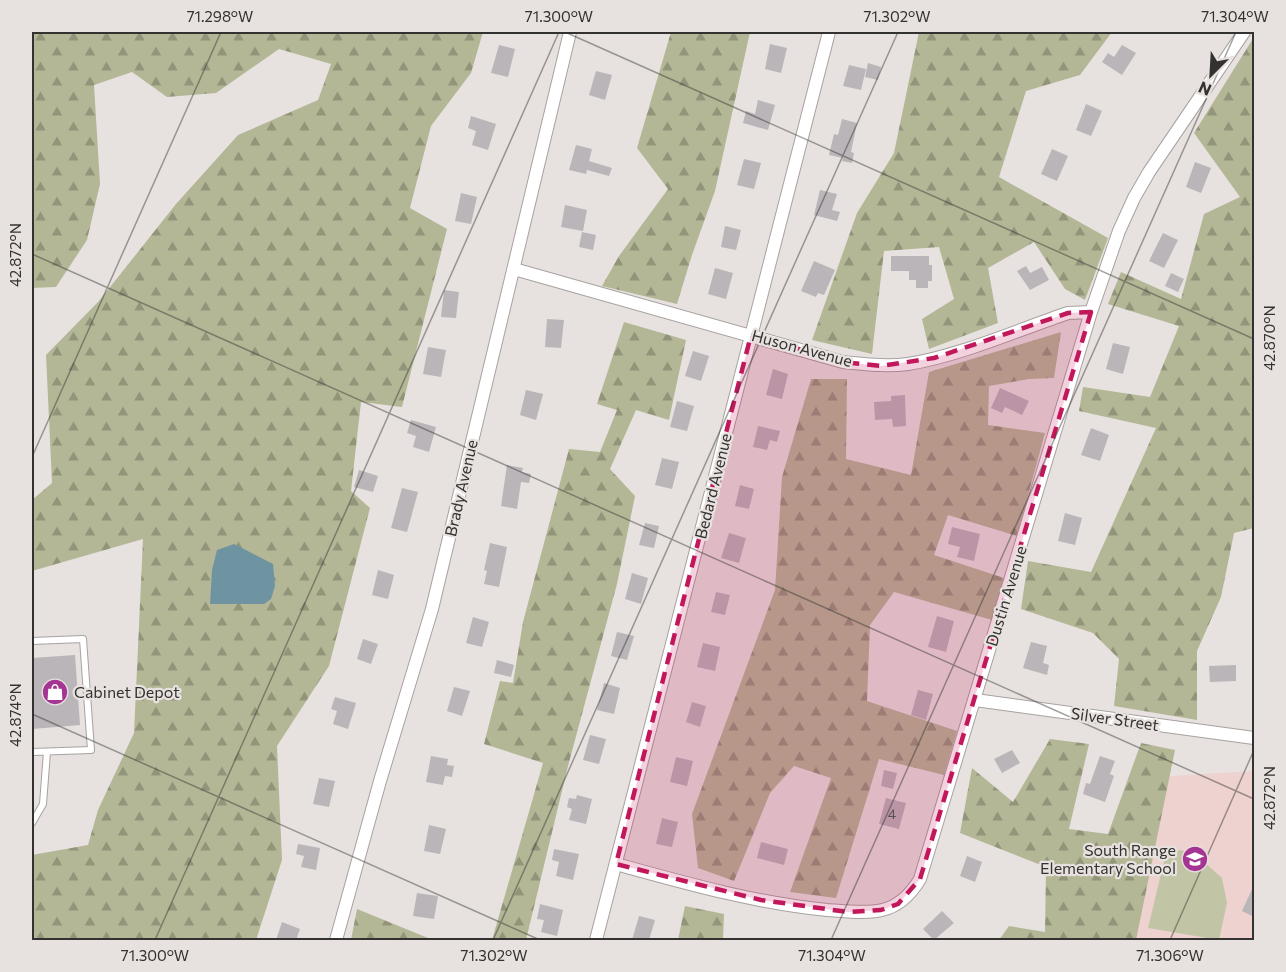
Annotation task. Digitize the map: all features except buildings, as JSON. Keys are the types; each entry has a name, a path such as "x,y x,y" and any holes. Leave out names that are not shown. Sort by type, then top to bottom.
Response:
{"street":[{"name":"Brady Avenue","path":"336,940 380,781 432,609 570,32"},
{"name":"Bedard Avenue","path":"596,940 829,32"},
{"name":"Dustin Avenue","path":"616,864 699,886 807,908 848,912 881,910 898,904 913,891 920,879 1091,312 1119,231 1149,171 1244,32"},
{"name":"Huson Avenue","path":"514,269 843,362 881,366 934,358 1068,313 1091,312"},
{"name":"Silver Street","path":"975,700 1254,738"}],"lane":[{"path":"32,641 83,639 91,750 32,752"},
{"path":"32,824 43,804 47,752"}],"highlighted area":[{"path":"1091,312 920,879 898,904 881,910 848,912 761,900 616,864 751,335 843,362 881,366 934,358 1068,313"}],"shaded area":[{"name":"South Range Elementary School","path":"1254,771 1254,940 1118,940 1154,777"}],"green space":[{"path":"32,32 483,32 471,73 431,126 410,208 447,229 402,407 361,402 351,491 370,508 329,666 277,746 282,860 256,940 32,940 32,855 88,845 98,810 134,733 143,539 32,571 32,500 52,483 46,355 99,301 176,204 238,135 318,100 331,64 279,49 216,93 167,97 132,72 94,85 100,184 87,240 56,287 32,288"},
{"path":"671,32 750,32 715,191 677,304 602,286 619,256 668,189 637,148"},
{"path":"919,32 1112,32 1080,75 1026,91 999,177 1108,238 1085,300 1065,289 1034,242 988,268 998,323 929,349 922,319 954,299 939,247 884,251 872,354 812,340 857,213 894,153"},
{"path":"1254,37 1254,528 1234,533 1221,597 1197,651 1197,720 1114,706 1119,659 1093,633 1021,609 1028,561 1091,572 1156,428 1079,411 1083,387 1150,397 1179,326 1108,304 1121,272 1181,299 1204,214 1240,197 1194,133"},
{"path":"624,322 686,340 669,420 636,410 610,469 635,496 617,584 568,766 526,940 492,940 543,763 484,744 500,681 513,683 523,622 569,449 600,452 617,410 597,404"},
{"path":"1061,332 1054,378 1029,379 989,386 988,425 1045,433 1017,536 948,515 934,555 1004,578 992,620 894,592 870,625 867,701 957,731 944,775 879,759 836,898 790,892 831,778 794,766 770,793 734,881 698,868 692,814 775,590 782,477 811,379 847,379 846,459 911,475 929,372"},
{"path":"1050,739 1089,744 1069,829 1108,834 1141,743 1175,750 1136,940 999,940 1009,926 1045,932 1046,867 960,833 972,768 1013,802"},
{"path":"1167,849 1185,851 1204,862 1222,878 1227,903 1219,940 1148,928"},
{"path":"685,906 724,914 723,940 678,940"},
{"path":"357,909 433,940 351,940"}],"water":[{"path":"234,544 273,564 275,586 271,599 264,604 210,604 212,570 217,550"}],"place":[{"name":"Cabinet Depot","path":"55,692"},
{"name":"South Range Elementary School","path":"1195,859"}]}
